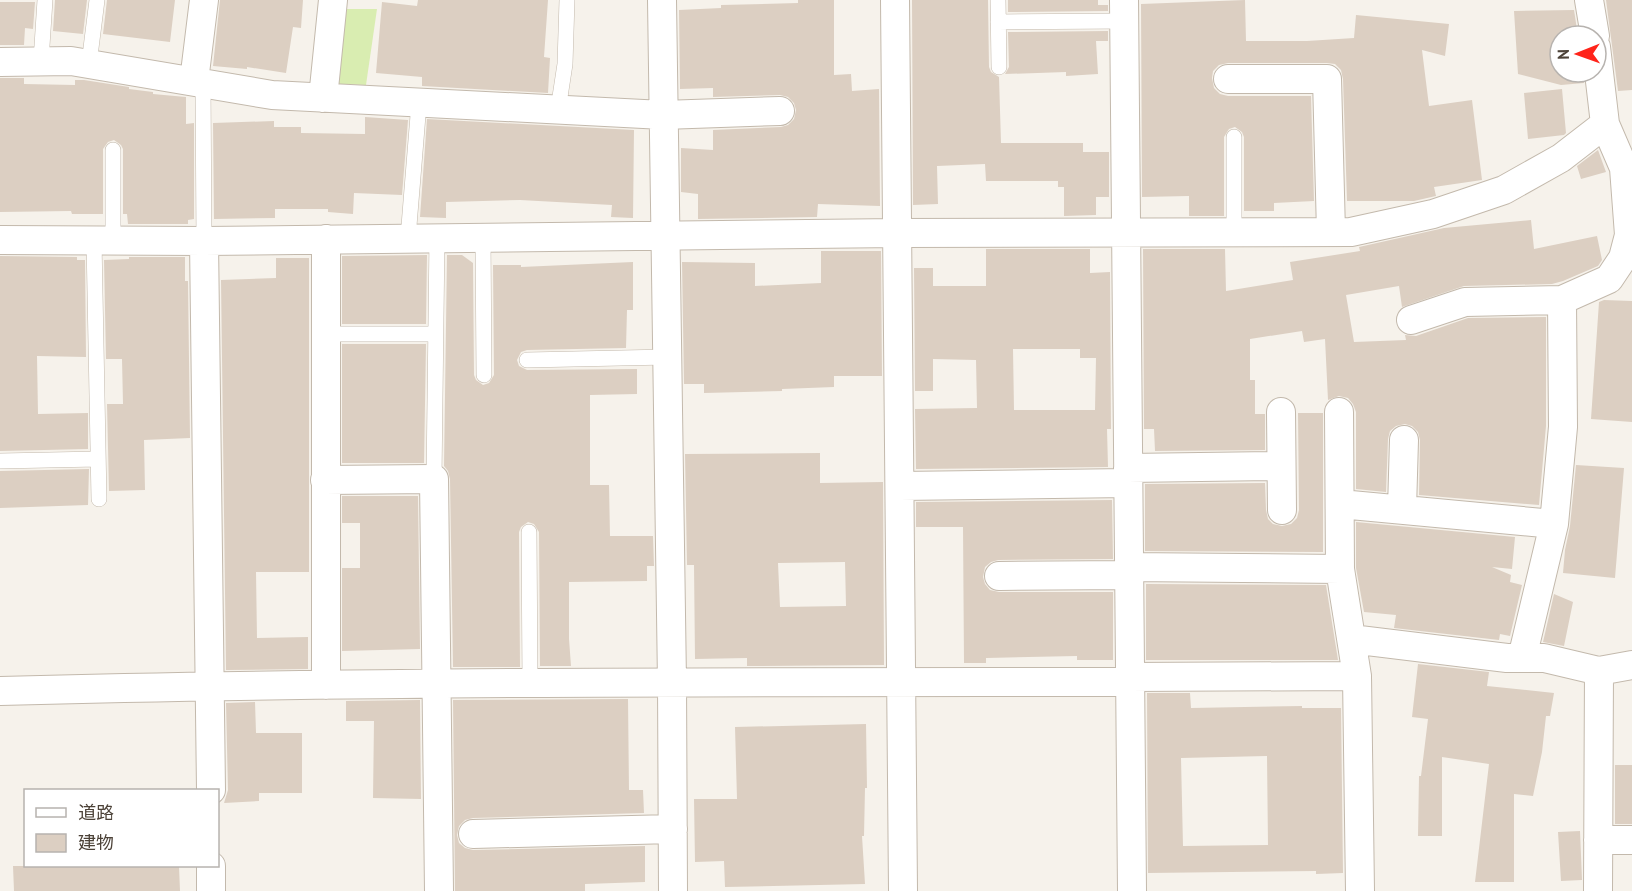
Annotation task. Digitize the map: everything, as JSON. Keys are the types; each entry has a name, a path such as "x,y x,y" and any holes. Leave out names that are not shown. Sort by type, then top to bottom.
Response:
{"street":[{"path":"198,82 204,0"},
{"path":"322,98 333,0"},
{"path":"662,0 673,891"},
{"path":"895,0 903,891"},
{"path":"1589,0 1592,24"},
{"path":"1124,11 1132,891"},
{"path":"0,62 71,61 272,94 322,98 663,115 780,111"},
{"path":"1228,79 1327,79 1331,232"},
{"path":"1411,320 1465,302 1562,300 1609,279 1623,258 1629,235 1628,167 1605,124 1600,84"},
{"path":"0,240 204,241 898,233 1352,232 1433,214 1504,190 1561,158 1605,124"},
{"path":"326,239 326,685"},
{"path":"204,241 211,789"},
{"path":"1522,658 1554,524 1563,427 1562,300"},
{"path":"1281,412 1282,510"},
{"path":"1338,412 1340,569 1357,676 1360,891"},
{"path":"1402,510 1404,440"},
{"path":"900,486 1127,476 1281,466"},
{"path":"326,480 434,480 439,891"},
{"path":"1340,504 1554,524"},
{"path":"999,576 1128,571 1340,569"},
{"path":"1351,639 1507,658 1544,658 1599,671 1632,665"},
{"path":"1598,891 1599,671"},
{"path":"0,690 210,686 901,682 1357,676"},
{"path":"473,834 673,829"},
{"path":"1598,840 1632,840"},
{"path":"211,867 211,891"}],"lane":[{"path":"41,61 45,0"},
{"path":"89,64 97,0"},
{"path":"558,110 565,64 567,0"},
{"path":"998,0 999,67"},
{"path":"998,22 1124,11"},
{"path":"198,82 204,241"},
{"path":"408,238 419,103"},
{"path":"1234,137 1234,232"},
{"path":"99,499 103,241 112,150"},
{"path":"483,237 484,375"},
{"path":"434,480 437,238"},
{"path":"326,334 435,334"},
{"path":"527,360 668,357"},
{"path":"0,461 98,459"},
{"path":"529,532 530,683"}],"green space":[{"path":"344,9 377,9 366,85 335,84"}],"building":[{"path":"55,0 87,0 83,34 53,31"},
{"path":"107,0 175,0 170,42 103,34"},
{"path":"220,0 303,0 301,28 293,27 286,73 247,67 247,69 213,66"},
{"path":"418,0 548,0 544,57 550,58 548,93 422,86 422,77 376,73 382,2 417,6"},
{"path":"798,0 834,0 834,75 851,74 852,91 879,89 880,206 818,204 817,217 698,219 698,194 681,192 681,148 713,150 713,130 781,127 788,125 794,119 796,110 794,103 788,97 780,95 713,97 713,88 680,89 679,10 721,8 721,5 798,3"},
{"path":"912,0 988,0 989,67 991,72 999,77 1001,143 1083,143 1083,152 1109,152 1109,197 1096,197 1096,215 1064,216 1064,187 1058,187 1058,181 986,181 985,164 937,166 938,204 913,205"},
{"path":"1008,0 1098,0 1098,5 1108,5 1108,11 1008,12"},
{"path":"1245,0 1246,41 1354,38 1356,15 1449,24 1445,56 1422,50 1429,106 1472,100 1482,180 1434,187 1436,196 1414,201 1347,201 1341,70 1335,64 1327,63 1228,63 1219,65 1213,71 1214,88 1220,94 1228,96 1311,96 1314,201 1274,203 1274,211 1244,211 1244,137 1242,132 1235,127 1229,129 1224,137 1224,216 1189,216 1189,196 1142,197 1141,4"},
{"path":"1606,0 1632,0 1632,90 1618,91"},
{"path":"0,2 35,2 33,29 25,28 24,45 0,45"},
{"path":"1574,10 1576,24 1548,24 1548,82 1518,74 1514,11"},
{"path":"1108,31 1108,41 1096,41 1098,74 1066,76 1066,72 1005,74 1009,67 1008,32"},
{"path":"0,78 24,78 24,84 75,85 75,80 84,80 129,87 129,89 153,92 153,94 186,97 186,124 194,123 194,219 188,220 188,224 128,224 127,214 123,214 123,149 114,140 108,142 103,149 103,214 72,214 71,211 0,212"},
{"path":"1562,89 1566,133 1528,139 1524,93"},
{"path":"365,117 408,120 402,195 354,193 353,214 328,212 328,209 275,209 275,218 214,219 213,123 274,121 274,127 301,127 301,133 365,134"},
{"path":"427,119 634,130 633,218 611,217 612,205 520,200 446,202 446,218 420,217"},
{"path":"1598,150 1606,172 1581,179 1577,166"},
{"path":"1531,220 1534,249 1597,236 1602,260 1598,266 1552,284 1464,286 1402,307 1399,286 1346,295 1354,342 1406,340 1405,335 1416,336 1468,318 1546,317 1546,426 1539,505 1419,495 1420,440 1418,432 1412,426 1405,424 1396,426 1390,431 1386,492 1356,489 1356,412 1348,398 1339,396 1328,400 1325,339 1304,342 1302,331 1250,339 1250,380 1255,380 1255,414 1265,414 1265,450 1155,451 1154,429 1144,429 1143,249 1225,249 1226,291 1293,280 1290,262 1360,251 1359,247 1444,228"},
{"path":"986,249 1090,249 1090,273 1110,272 1111,429 1107,429 1108,467 916,469 915,409 977,408 976,360 933,359 933,391 915,391 914,268 933,268 933,286 986,286","holes":["1013,349 1080,349 1080,358 1096,358 1095,410 1014,410"]},
{"path":"821,251 881,251 882,376 834,376 834,387 782,389 782,391 704,393 704,384 684,384 682,262 755,263 755,286 821,283"},
{"path":"427,255 426,324 342,324 342,256"},
{"path":"447,255 462,255 473,263 474,375 476,380 483,385 489,383 494,375 493,265 521,265 521,267 633,262 633,310 627,310 626,348 527,350 521,352 517,360 519,366 527,370 637,369 637,394 590,395 590,485 609,485 610,536 653,536 654,566 647,566 647,581 569,582 571,666 540,666 539,532 534,524 528,522 521,527 519,532 520,667 453,667 450,479 444,466"},
{"path":"0,256 77,257 77,260 85,260 86,357 37,356 38,414 88,413 88,449 0,451"},
{"path":"129,257 185,257 185,281 188,281 190,438 144,440 145,490 109,491 107,404 123,404 122,359 106,359 104,260 129,259"},
{"path":"276,258 309,258 309,572 256,572 257,638 308,637 308,669 226,670 221,280 276,278"},
{"path":"1604,300 1632,301 1632,422 1591,419 1599,302"},
{"path":"342,344 426,344 424,463 342,463"},
{"path":"1298,413 1323,413 1323,552 1145,551 1145,484 1265,483 1268,519 1273,524 1282,526 1291,524 1297,518 1299,510"},
{"path":"820,453 820,483 883,482 884,665 747,666 747,658 695,659 694,565 687,565 685,454","holes":["845,562 846,606 780,607 778,563"]},
{"path":"1576,465 1624,468 1615,578 1563,573"},
{"path":"89,469 88,505 0,508 0,471"},
{"path":"342,496 418,496 420,649 342,651 342,568 360,568 360,523 342,523"},
{"path":"1112,500 1113,559 998,560 985,567 983,577 990,590 999,592 1113,592 1113,660 1077,660 1077,656 986,658 986,663 964,663 963,527 916,527 916,502"},
{"path":"1356,522 1515,537 1512,569 1492,567 1511,575 1510,582 1522,585 1510,636 1500,634 1499,640 1394,628 1396,615 1364,612 1356,568"},
{"path":"1146,584 1326,585 1338,660 1146,660"},
{"path":"1554,594 1573,602 1564,646 1543,642"},
{"path":"1418,664 1489,672 1487,686 1554,693 1550,716 1546,716 1542,752 1533,796 1514,794 1514,882 1475,882 1489,764 1442,757 1442,836 1418,836 1419,776 1421,776 1428,719 1412,717"},
{"path":"1147,693 1190,693 1191,708 1302,706 1302,708 1341,708 1343,873 1316,874 1316,871 1148,873","holes":["1267,756 1268,845 1183,846 1181,758"]},
{"path":"628,699 629,790 643,790 644,813 473,818 465,820 459,826 457,835 459,843 473,850 645,846 645,882 585,884 585,891 455,891 453,700"},
{"path":"420,700 421,799 373,798 374,721 346,721 346,701"},
{"path":"255,702 256,733 302,733 302,793 259,793 259,801 224,803 228,790 226,703"},
{"path":"866,724 867,788 865,788 864,836 862,836 865,884 725,887 724,861 695,862 694,799 737,799 735,727"},
{"path":"1615,765 1632,765 1632,824 1615,824"},
{"path":"1580,831 1582,880 1561,881 1558,832"},
{"path":"13,866 179,867 180,891 14,891"}]}
